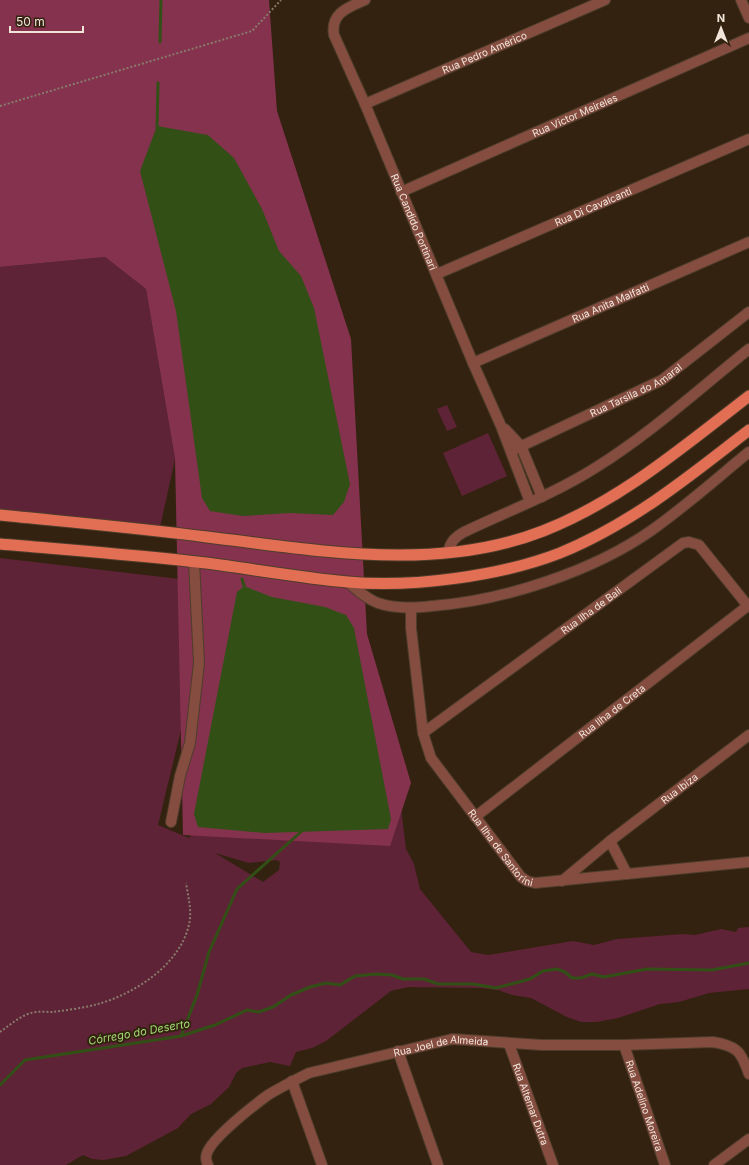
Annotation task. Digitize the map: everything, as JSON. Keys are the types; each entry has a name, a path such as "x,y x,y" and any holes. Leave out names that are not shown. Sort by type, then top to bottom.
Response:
{"main road":[{"path":"0,515 357,554 420,556 448,553 510,541 541,532 600,504 630,487 749,396"},
{"path":"0,544 194,562 348,582 388,584 488,573 525,564 559,553 617,525 656,502 749,430"}],"street":[{"name":"Rua Candido Portinari","path":"365,0 346,8 335,18 333,24 334,35 365,104 473,363 501,426 530,502"},
{"name":"Rua Pedro Américo","path":"365,104 605,0"},
{"path":"741,0 749,18"},
{"name":"Rua Victor Meireles","path":"401,192 749,38"},
{"name":"Rua Di Cavalcanti","path":"436,274 749,139"},
{"name":"Rua Anita Malfatti","path":"473,363 749,242"},
{"name":"Rua Tarsila do Amaral","path":"511,451 662,380 749,312"},
{"path":"448,553 450,544 456,537 564,487 596,468 634,440 749,349"},
{"name":"Rua Candido Portinari","path":"501,426 521,446 542,497"},
{"path":"348,582 360,592 378,603 411,608 481,601 543,583 594,562 652,530 749,452"},
{"name":"Rua Ilha de Bali","path":"423,733 683,543 699,545 749,606"},
{"path":"171,822 180,776 190,743 198,670 199,633 194,562"},
{"name":"Rua Ilha de Creta","path":"475,818 749,606"},
{"name":"Rua Ilha de Santorini","path":"411,608 411,628 423,733 430,758 521,877 527,881 535,883 749,862"},
{"name":"Rua Ibiza","path":"562,881 610,841 749,735"},
{"path":"610,841 627,874"},
{"name":"Rua Joel de Almeida","path":"207,1162 207,1152 221,1135 267,1096 292,1081 309,1073 452,1039 509,1044 624,1046 713,1042 727,1044 736,1048 744,1058 749,1074"},
{"name":"Rua Altemar Dutra","path":"509,1044 553,1165"},
{"name":"Rua Adelino Moreira","path":"624,1046 665,1165"},
{"path":"398,1052 438,1165"},
{"path":"292,1081 322,1165"},
{"path":"714,1165 748,1139"}],"path":[{"path":"0,106 252,32 281,0"},
{"path":"0,1032 19,1018 31,1013 52,1012 98,1004 114,998 158,972 172,959 181,946 187,931 190,907 186,883"}],"shaded area":[{"path":"0,0 269,0 277,111 351,339 367,634 411,783 390,846 183,835 175,459 146,289 105,257 0,267"},
{"path":"157,126 208,135 234,158 262,209 279,251 301,276 314,308 350,484 344,502 333,515 290,513 243,516 210,511 202,498 176,311 140,171"},
{"path":"105,257 146,289 175,459 159,532 0,516 0,267"},
{"path":"447,405 457,427 447,431 437,409"},
{"path":"488,433 507,476 462,496 443,453"},
{"path":"0,558 188,580 187,705 158,825 189,838 191,836 191,817 400,800 406,849 414,864 420,889 471,952 488,955 573,941 594,945 617,939 684,934 695,935 721,929 736,932 738,928 749,927 749,989 709,993 679,1002 660,1004 618,1018 597,1022 581,1022 567,1017 531,998 512,995 498,990 480,988 408,987 391,991 326,1041 312,1048 296,1052 290,1066 270,1062 242,1068 236,1073 229,1087 211,1104 191,1114 178,1128 126,1156 104,1160 92,1159 83,1155 66,1165 0,1165","holes":["215,853 249,863 277,860 280,862 279,870 263,882"]},
{"path":"244,586 272,597 325,607 346,615 354,628 391,819 388,829 265,833 198,827 194,814 237,592"}],"waterway":[{"path":"160,42 161,0"},
{"path":"157,129 158,83"},
{"path":"242,579 245,589"},
{"path":"181,1036 197,995 209,952 237,889 303,830"},
{"name":"Córrego do Deserto","path":"0,1085 25,1060 181,1036 215,1025 247,1010 259,1012 273,1007 291,995 310,987 326,983 340,985 355,976 376,974 392,975 403,979 424,979 438,984 473,984 496,988 530,979 543,971 557,969 565,972 572,978 581,978 592,974 604,977 647,969 712,970 749,963"}]}
